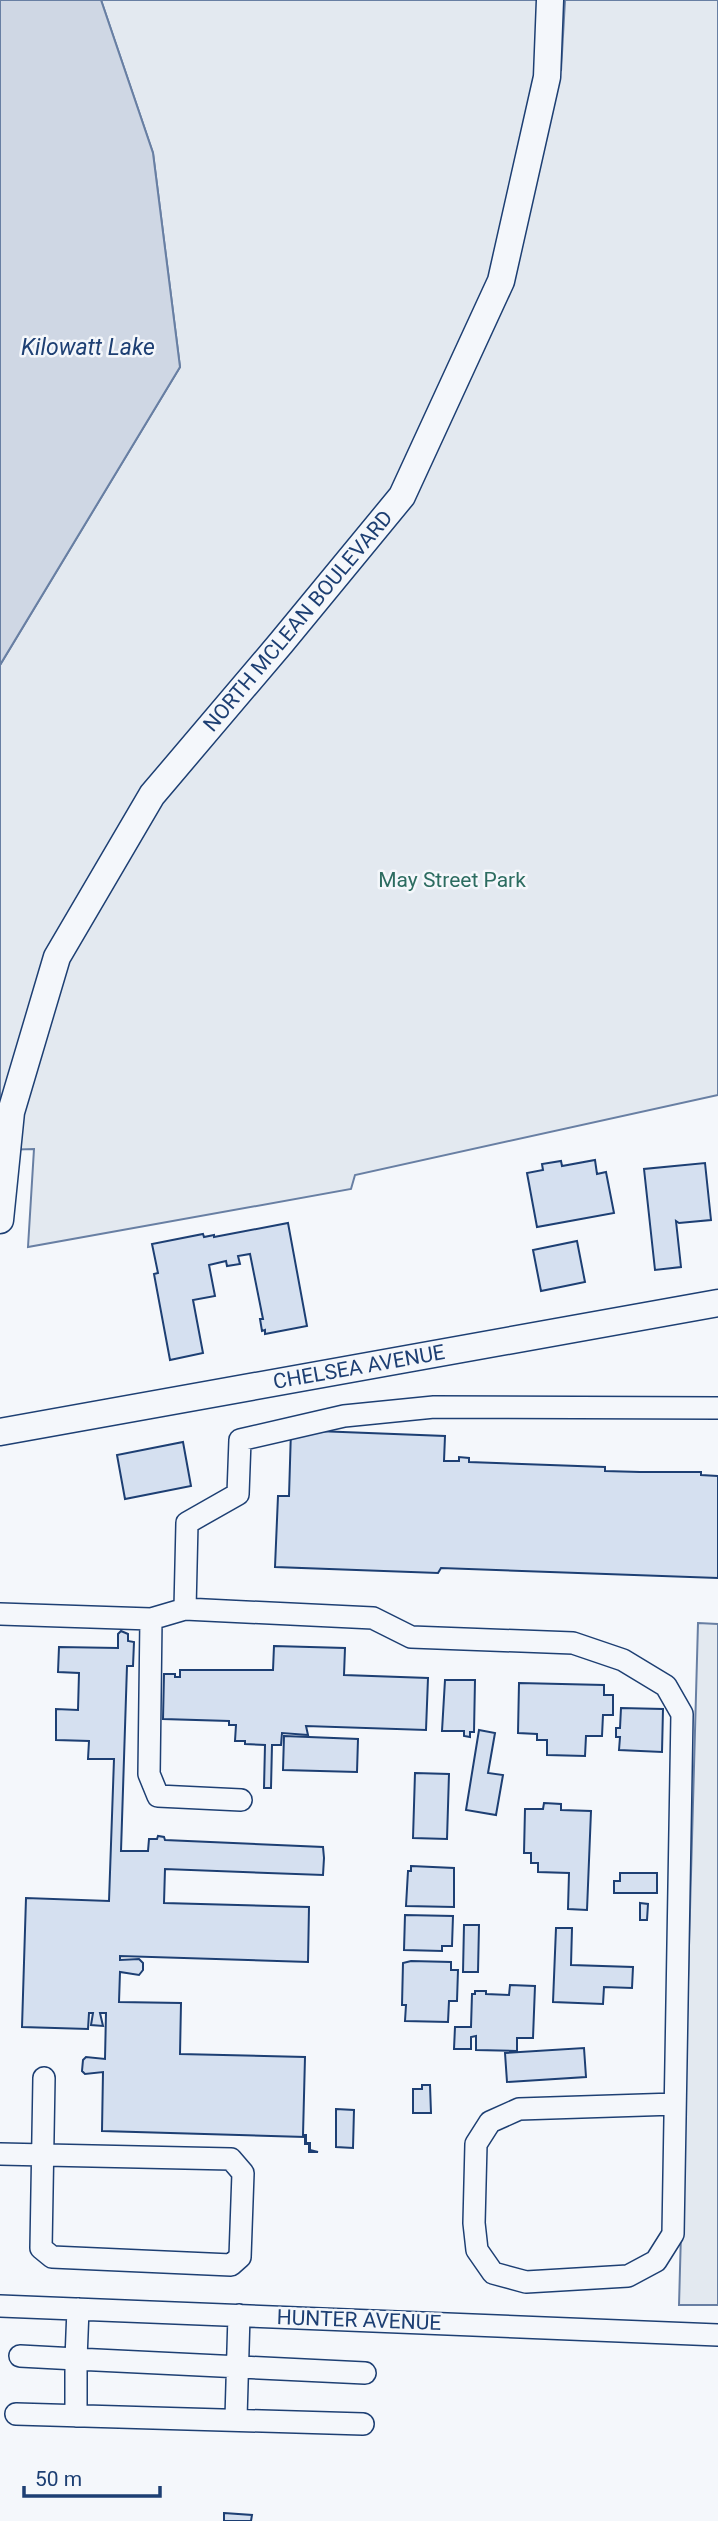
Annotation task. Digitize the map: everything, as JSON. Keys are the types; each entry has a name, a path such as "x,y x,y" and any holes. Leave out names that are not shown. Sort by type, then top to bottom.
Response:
{"main road":[{"name":"NORTH MCLEAN BOULEVARD","path":"0,1220 11,1112 57,957 152,795 402,496 501,281 547,76 550,0"},
{"name":"CHELSEA AVENUE","path":"0,1432 718,1303"}],"street":[{"path":"185,1609 187,1524 238,1494 240,1440 344,1416 434,1407 718,1408"},
{"path":"0,1614 151,1619 185,1609 373,1618 411,1637 573,1643 623,1660 666,1686 682,1714 676,2104 673,2234 656,2261 628,2276 526,2282 493,2273 477,2250 474,2222 476,2144 490,2122 519,2109 676,2104"},
{"path":"151,1619 149,1774 158,1796 241,1800"},
{"path":"0,2154 43,2155 231,2159 243,2173 240,2258 231,2265 52,2258 41,2248 43,2155 44,2078"},
{"name":"HUNTER AVENUE","path":"0,2306 718,2335"},
{"path":"76,2416 78,2309"},
{"path":"236,2418 239,2315"},
{"path":"20,2356 365,2372"},
{"path":"16,2414 236,2418 363,2424"}],"green space":[{"name":"May Street Park","path":"101,0 548,0 561,71 565,0 718,0 718,1095 355,1175 351,1189 28,1247 34,1149 0,1150 0,665 180,367 153,153"},
{"path":"698,1623 718,1624 718,2305 679,2305"}],"water":[{"name":"Kilowatt Lake","path":"0,0 101,0 153,153 180,367 0,665"}],"building":[{"path":"595,1160 597,1174 606,1172 614,1213 537,1227 527,1173 543,1170 542,1164 561,1161 562,1166"},
{"path":"705,1163 711,1220 676,1221 681,1267 655,1270 644,1169"},
{"path":"288,1223 307,1326 265,1334 265,1330 262,1331 260,1319 263,1319 250,1254 238,1256 240,1264 227,1266 226,1261 209,1265 215,1296 193,1300 203,1353 170,1360 154,1274 158,1273 152,1244 203,1234 204,1237 214,1237"},
{"path":"577,1241 585,1282 541,1291 533,1250"},
{"path":"291,1430 445,1436 444,1461 459,1461 459,1457 469,1458 469,1462 605,1467 605,1471 701,1472 701,1475 718,1476 718,1578 441,1568 438,1573 275,1567 278,1496 289,1496"},
{"path":"183,1442 191,1486 125,1499 117,1455"},
{"path":"121,1631 128,1634 128,1641 134,1642 133,1666 127,1666 121,1851 148,1851 149,1839 157,1839 158,1836 164,1837 165,1840 323,1847 324,1858 323,1875 165,1869 164,1903 309,1907 308,1962 120,1956 120,1960 139,1959 143,1963 143,1970 139,1975 120,1972 119,2002 181,2003 180,2054 305,2057 303,2135 306,2135 306,2143 310,2143 310,2150 318,2152 309,2152 309,2144 305,2144 305,2137 102,2131 103,2072 85,2074 82,2071 86,2057 105,2059 106,2013 100,2013 103,2026 91,2025 93,2013 89,2013 88,2029 22,2027 26,1898 109,1901 114,1759 88,1759 89,1741 56,1740 56,1709 78,1710 79,1673 58,1672 59,1647 118,1648 118,1634"},
{"path":"274,1646 345,1648 344,1675 428,1678 426,1730 306,1726 308,1735 282,1733 281,1745 272,1745 271,1788 264,1788 265,1745 235,1741 236,1725 229,1725 229,1721 163,1719 164,1674 180,1677 180,1670 273,1670"},
{"path":"445,1680 475,1680 474,1732 470,1732 470,1737 464,1736 464,1731 442,1731"},
{"path":"519,1683 604,1685 604,1695 613,1695 613,1715 603,1715 602,1736 586,1736 585,1756 547,1755 547,1740 537,1740 537,1734 518,1733"},
{"path":"621,1708 663,1709 662,1752 619,1750 620,1737 616,1737 616,1728 620,1728"},
{"path":"479,1730 495,1733 488,1773 503,1775 496,1815 466,1810"},
{"path":"284,1736 358,1739 357,1772 283,1770"},
{"path":"415,1773 449,1774 447,1839 413,1838"},
{"path":"544,1803 561,1804 561,1810 591,1811 587,1910 568,1909 569,1873 538,1872 538,1863 531,1863 531,1853 524,1853 525,1809 543,1809"},
{"path":"411,1866 454,1868 454,1907 406,1906 408,1871 411,1871"},
{"path":"620,1873 657,1873 657,1893 614,1893 614,1881 620,1881"},
{"path":"640,1903 648,1904 647,1920 640,1920"},
{"path":"405,1915 453,1916 452,1946 442,1946 442,1951 404,1950"},
{"path":"464,1925 479,1925 478,1972 463,1972"},
{"path":"556,1928 572,1928 571,1965 633,1967 632,1988 604,1987 603,2004 553,2002"},
{"path":"451,1962 451,1970 458,1970 457,2001 449,2001 448,2022 405,2021 406,2005 402,2005 403,1963"},
{"path":"510,1985 535,1986 533,2038 517,2038 517,2051 476,2050 476,2036 471,2037 471,2049 454,2049 455,2027 471,2027 472,1994 475,1994 475,1991 486,1991 486,1994 509,1995"},
{"path":"584,2048 586,2077 507,2082 505,2053"},
{"path":"422,2085 430,2085 431,2113 413,2113 413,2089 422,2089"},
{"path":"336,2109 354,2110 353,2148 336,2147"},
{"path":"224,2513 252,2515 251,2521 224,2521"}]}
